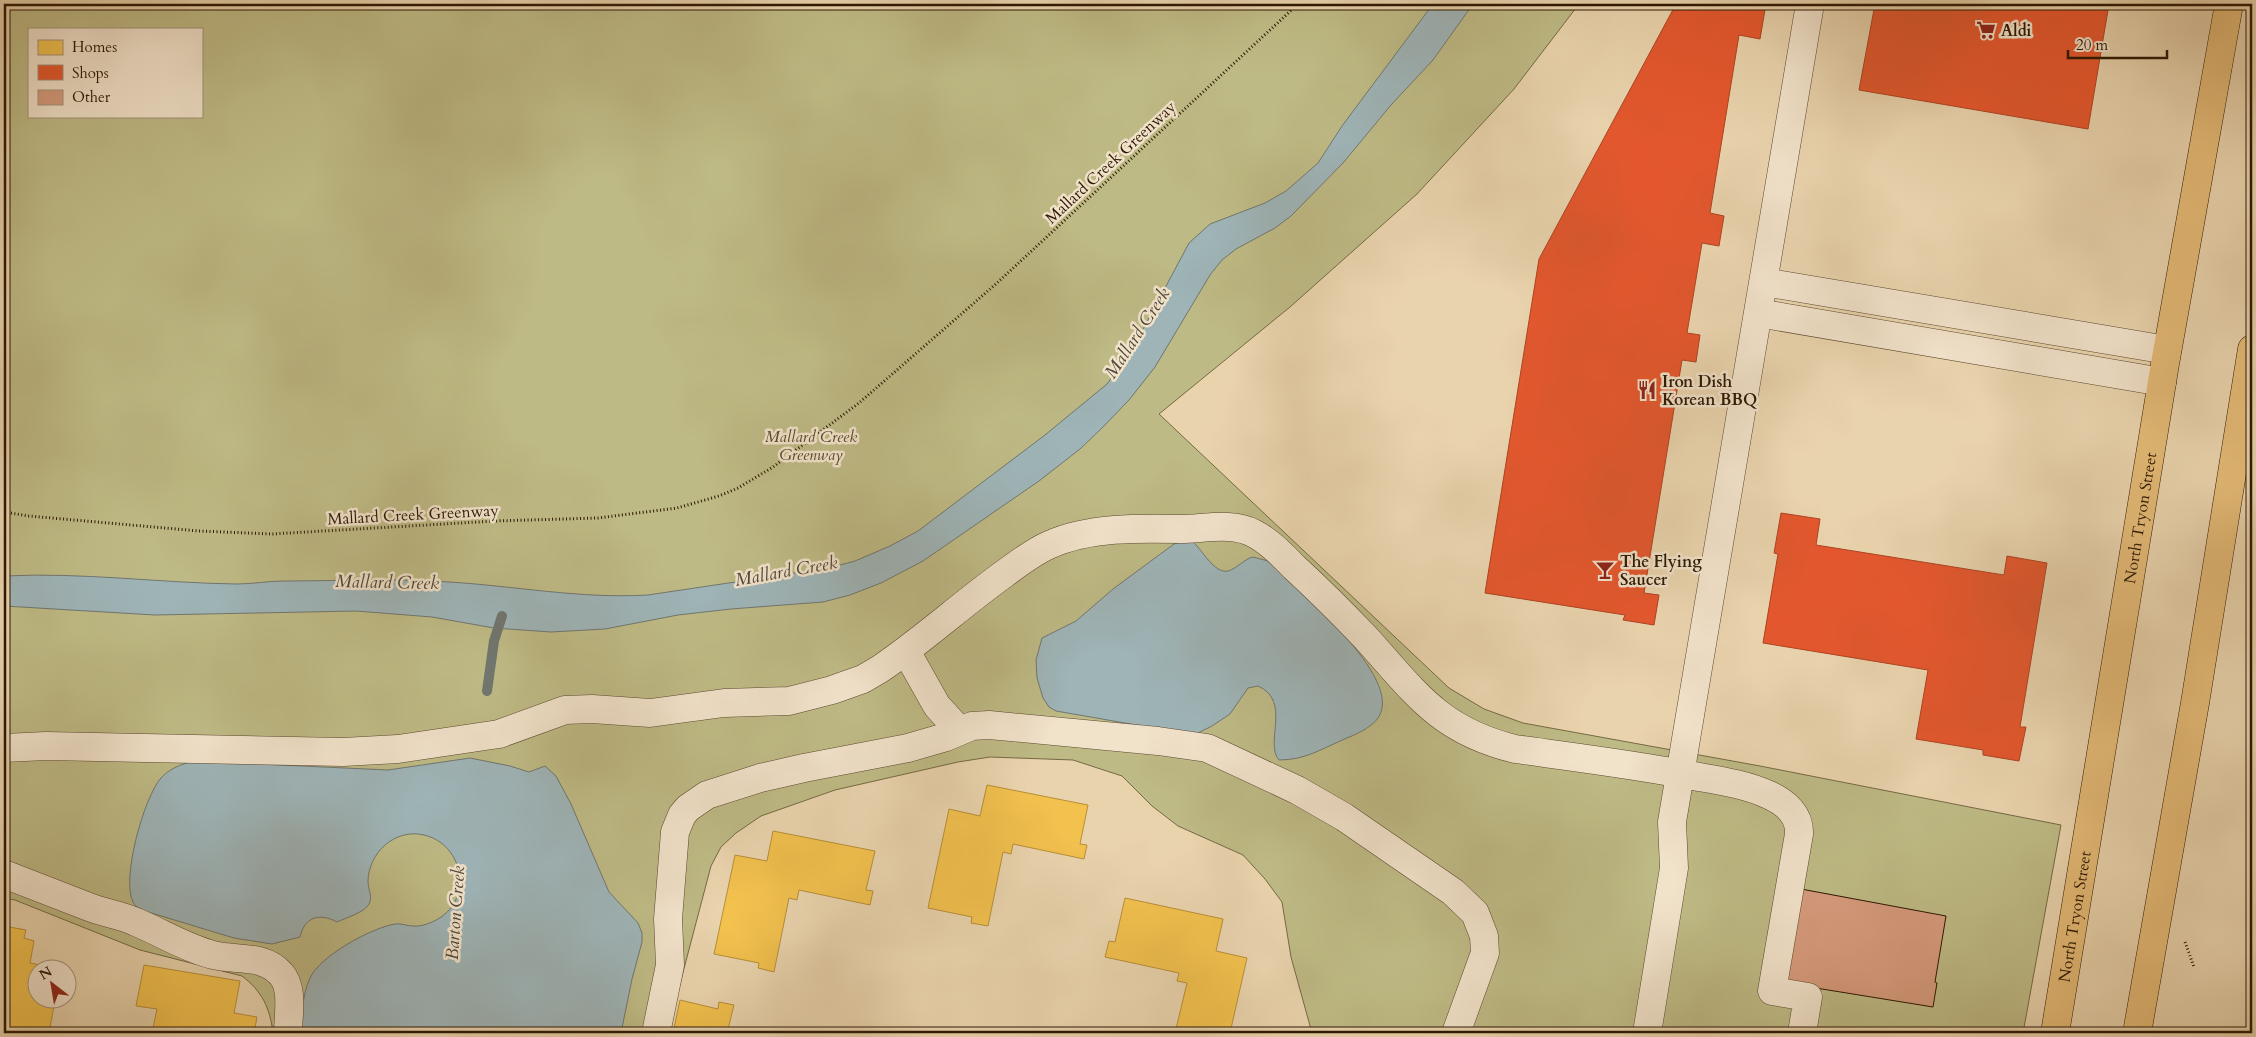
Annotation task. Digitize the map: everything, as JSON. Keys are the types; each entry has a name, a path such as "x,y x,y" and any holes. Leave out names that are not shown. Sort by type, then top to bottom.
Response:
{"main road":[{"name":"North Tryon Street","path":"2055,1033 2167,350 2229,4"},
{"path":"2137,1033 2195,703 2252,349"}],"lane":[{"path":"1646,1033 1674,868 1672,822 1810,4"},
{"path":"1764,282 2167,350"},
{"path":"1758,313 2162,382"},
{"path":"4,748 46,746 343,752 398,749 500,734 565,710 592,709 650,713 724,703 789,701 832,690 880,669 906,651 994,581 1027,557 1050,544 1111,531 1140,528 1237,528 1255,534 1271,545 1349,620 1430,708 1451,724 1497,745 1741,785 1770,795 1784,804 1798,821 1799,834 1772,991 1808,997 1802,1033"},
{"path":"906,651 937,706 960,731"},
{"path":"656,1033 670,965 668,920 675,832 682,815 688,808 707,795 760,778 908,748 972,726 989,725 1158,741 1207,748 1243,763 1322,802 1445,886 1466,902 1475,913 1484,936 1485,953 1456,1033"},
{"path":"4,874 37,885 90,907 135,921 170,938 214,955 256,960 268,964 278,970 287,984 288,1033"}],"path":[{"name":"Mallard Creek Greenway","path":"4,512 28,516 199,531 272,534 495,521 598,518 677,508 719,496 738,488 773,468 859,403 997,282 1298,4"}],"green space":[{"path":"4,4 1579,4 1514,89 1417,194 1290,307 1159,414 1449,688 1484,709 1523,723 1760,766 2061,825 2023,1033 1312,1033 1291,957 1282,902 1265,879 1243,855 1178,826 1152,806 1122,776 1073,760 990,757 958,762 835,790 761,816 736,833 721,847 711,866 667,1033 273,1033 270,1016 264,1001 255,988 242,976 140,950 15,900 4,898"}],"water":[{"name":"Mallard Creek","path":"1433,4 1473,4 1433,60 1391,105 1343,163 1291,216 1275,228 1236,249 1222,260 1210,275 1155,367 1129,400 1080,449 1039,481 923,561 881,583 850,595 823,602 731,609 678,615 605,629 551,632 494,628 432,617 356,611 155,615 4,606 4,576 62,575 237,584 283,581 428,581 573,594 623,596 648,595 829,568 855,561 890,546 918,531 1045,435 1107,384 1133,348 1189,243 1210,224 1265,203 1286,191 1318,163 1342,126"},
{"path":"1192,541 1213,565 1223,571 1232,570 1253,557 1268,561 1322,612 1362,658 1376,680 1382,701 1378,718 1360,732 1314,753 1298,758 1279,760 1275,753 1274,743 1276,712 1274,701 1268,693 1258,686 1248,688 1230,714 1194,735 1056,711 1049,707 1043,698 1037,678 1036,660 1042,638 1076,621 1113,589 1174,544"},
{"path":"470,758 529,772 545,766 556,776 571,804 609,892 638,923 642,933 642,942 621,1033 301,1033 305,991 310,978 324,961 347,944 373,931 397,924 419,926 438,919 449,910 460,886 459,872 455,860 448,849 437,840 424,835 403,835 385,845 378,853 369,871 370,901 364,910 337,922 331,919 314,918 302,930 300,937 272,944 234,938 144,911 133,902 130,891 130,876 136,838 154,788 161,778 176,767 194,761 388,770"}],"building: Homes":[{"path":"987,785 1088,805 1080,844 1087,845 1084,859 1013,844 1011,854 1003,852 988,926 971,923 972,917 928,908 949,809 980,816"},
{"path":"773,831 875,851 866,890 873,891 870,905 799,890 797,900 789,898 774,972 758,968 759,963 714,954 735,855 767,861"},
{"path":"1125,898 1223,919 1216,951 1247,958 1230,1033 1175,1033 1187,983 1177,981 1179,973 1105,957 1109,941 1115,942"},
{"path":"4,926 26,930 24,938 34,941 31,960 28,960 28,1010 53,1010 49,1033 4,1033"},
{"path":"144,965 240,981 234,1013 257,1017 255,1028 264,1029 263,1033 183,1033 153,1028 157,1009 136,1006"},
{"path":"680,1000 718,1009 719,1002 734,1005 727,1033 673,1033"}],"building: Shops":[{"path":"1676,4 1766,4 1760,39 1739,35 1710,213 1724,216 1719,246 1702,243 1687,333 1700,335 1696,362 1682,360 1644,593 1659,595 1654,625 1623,620 1625,615 1485,593 1539,259"},
{"path":"1875,4 2109,4 2088,129 1859,90"},
{"path":"1781,513 1820,519 1816,545 2004,575 2007,556 2047,563 2020,727 2026,727 2019,761 1983,755 1983,750 1916,739 1928,670 1763,643 1778,554 1774,553"}],"building: Other":[{"path":"1801,889 1946,916 1935,982 1937,983 1933,1007 1785,983"}],"waterway":[{"name":"Barton Creek","path":"487,691 494,641 502,616"}],"place":[{"name":"Aldi","path":"1986,30"},
{"name":"Iron Dish Korean BBQ","path":"1647,390"},
{"name":"The Flying Saucer","path":"1605,570"}]}
